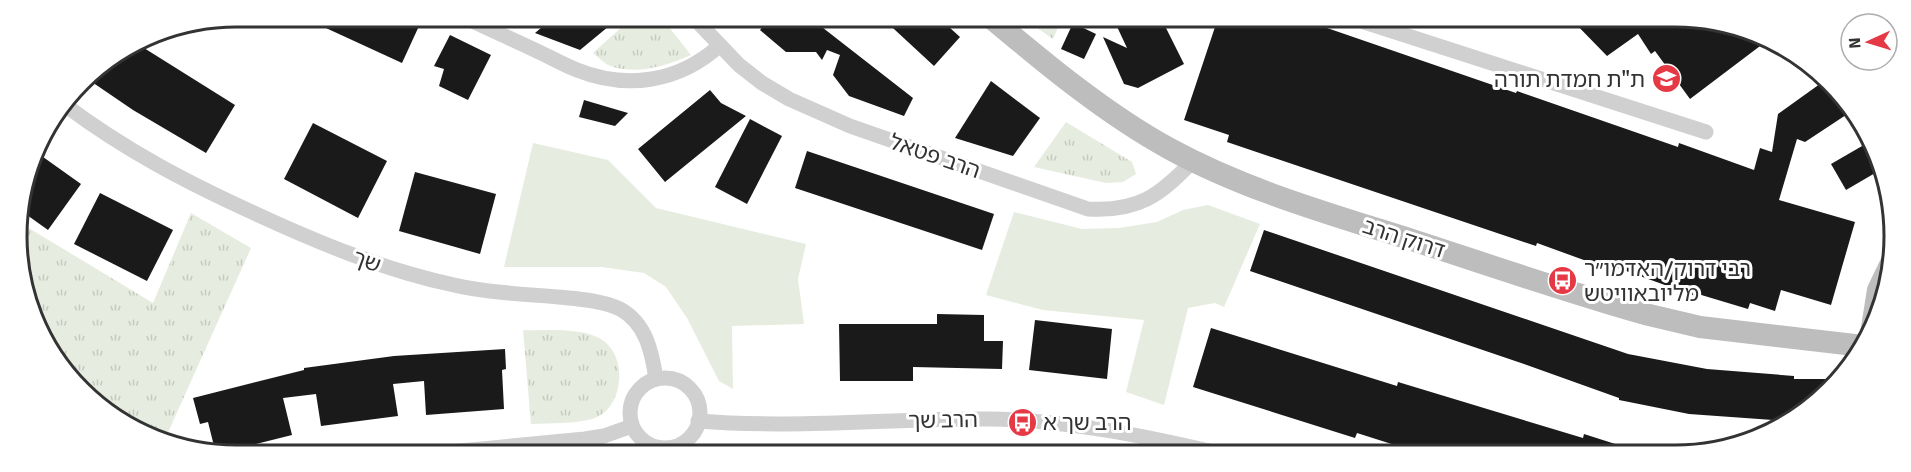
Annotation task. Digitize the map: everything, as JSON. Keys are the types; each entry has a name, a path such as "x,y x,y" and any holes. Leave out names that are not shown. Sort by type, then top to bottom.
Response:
{"street":[{"path":"486,27 578,70 617,81 655,78 689,68 719,46"},
{"name":"הרב פטאל","path":"702,27 739,65 762,83 816,112 1088,209 1109,210 1125,207 1157,195 1193,161"},
{"name":"דרוק הרב","path":"1002,27 1127,122 1193,161 1315,209 1645,314 1700,327 1853,344"},
{"path":"1380,27 1706,132"},
{"name":"שך","path":"70,109 101,132 158,167 279,225 386,268 469,289 573,298 616,308 630,316 647,339 652,349 656,379"},
{"path":"652,445 638,436 632,426 631,403 636,392 645,384 656,379 668,378 679,381 689,388 696,398 699,409 694,431 687,440 678,445"},
{"name":"הרב שך","path":"698,421 770,425 940,419 1038,422 1076,425 1184,445"},
{"path":"523,445 604,436 632,426"}],"green space":[{"path":"622,27 669,27 691,55 661,66 629,70 608,65 593,53"},
{"path":"1036,27 1058,27 1053,39"},
{"path":"1066,122 1132,162 1136,174 1123,182 1106,183 1034,167"},
{"path":"533,143 608,160 656,208 806,244 798,279 804,324 732,326 733,389 719,381 687,318 666,287 644,273 602,267 504,267"},
{"path":"1208,205 1260,224 1224,307 1215,303 1188,308 1164,405 1126,392 1144,320 1043,310 986,295 1014,212 1082,229 1119,228 1157,222 1183,210"},
{"path":"191,213 251,248 168,433 120,410 88,384 70,363 55,340 38,303 29,263 27,227 153,303"},
{"path":"523,330 563,330 583,333 601,339 610,347 616,357 619,382 611,405 603,414 578,422 531,424"}],"building":[{"path":"324,27 419,27 402,63"},
{"path":"542,27 608,27 580,50 535,33"},
{"path":"763,27 822,27 913,98 904,116 849,96 833,75 840,55 827,50 822,60 816,52 786,52 760,30"},
{"path":"892,27 949,27 960,37 934,66"},
{"path":"1071,27 1081,27 1096,34 1084,59 1061,49"},
{"path":"1117,27 1166,27 1184,64 1138,88 1124,84 1103,37 1127,48"},
{"path":"1215,27 1324,27 1678,147 1679,143 1754,170 1760,148 1772,152 1778,114 1819,85 1846,115 1805,142 1797,139 1779,200 1855,222 1831,305 1781,290 1775,311 1750,303 1748,309 1698,294 1698,297 1615,267 1614,271 1537,243 1536,246 1227,142 1229,135 1184,120"},
{"path":"1579,27 1702,29 1729,34 1760,46 1690,99 1655,51 1651,54 1638,34 1607,56"},
{"path":"450,35 491,55 468,100 439,86 444,69 434,66"},
{"path":"145,49 235,105 206,153 133,110 93,83 120,62"},
{"path":"991,81 1040,118 1013,156 955,138"},
{"path":"710,90 721,103 746,116 665,182 638,149"},
{"path":"584,100 628,113 615,126 579,117"},
{"path":"750,119 782,136 747,204 715,187"},
{"path":"313,123 387,161 358,218 284,179"},
{"path":"1863,146 1874,173 1846,190 1831,164"},
{"path":"807,151 994,214 982,250 795,188"},
{"path":"43,157 81,184 48,230 28,216 34,182"},
{"path":"415,172 496,194 480,254 399,231"},
{"path":"100,193 173,230 147,281 74,244"},
{"path":"1264,230 1628,354 1707,369 1794,376 1794,379 1828,379 1791,410 1773,420 1689,414 1619,400 1619,398 1524,364 1250,271"},
{"path":"937,314 984,315 984,341 1003,341 1002,369 913,367 913,381 840,381 839,324 937,324"},
{"path":"1035,320 1112,329 1107,379 1029,370"},
{"path":"1211,328 1397,386 1398,382 1583,438 1584,434 1618,445 1395,445 1357,433 1355,438 1193,387"},
{"path":"505,349 506,369 502,370 504,409 426,415 424,381 393,384 398,416 321,426 316,394 283,398 292,435 252,445 213,443 208,422 200,424 193,398 304,370 304,368 394,356"}],"place":[{"name":"ת\"ת חמדת תורה","path":"1666,79"},
{"name":"רבי דרוק/האדמו״ר מליובאוויטש","path":"1563,281"},
{"name":"הרב שך א","path":"1022,422"}]}
